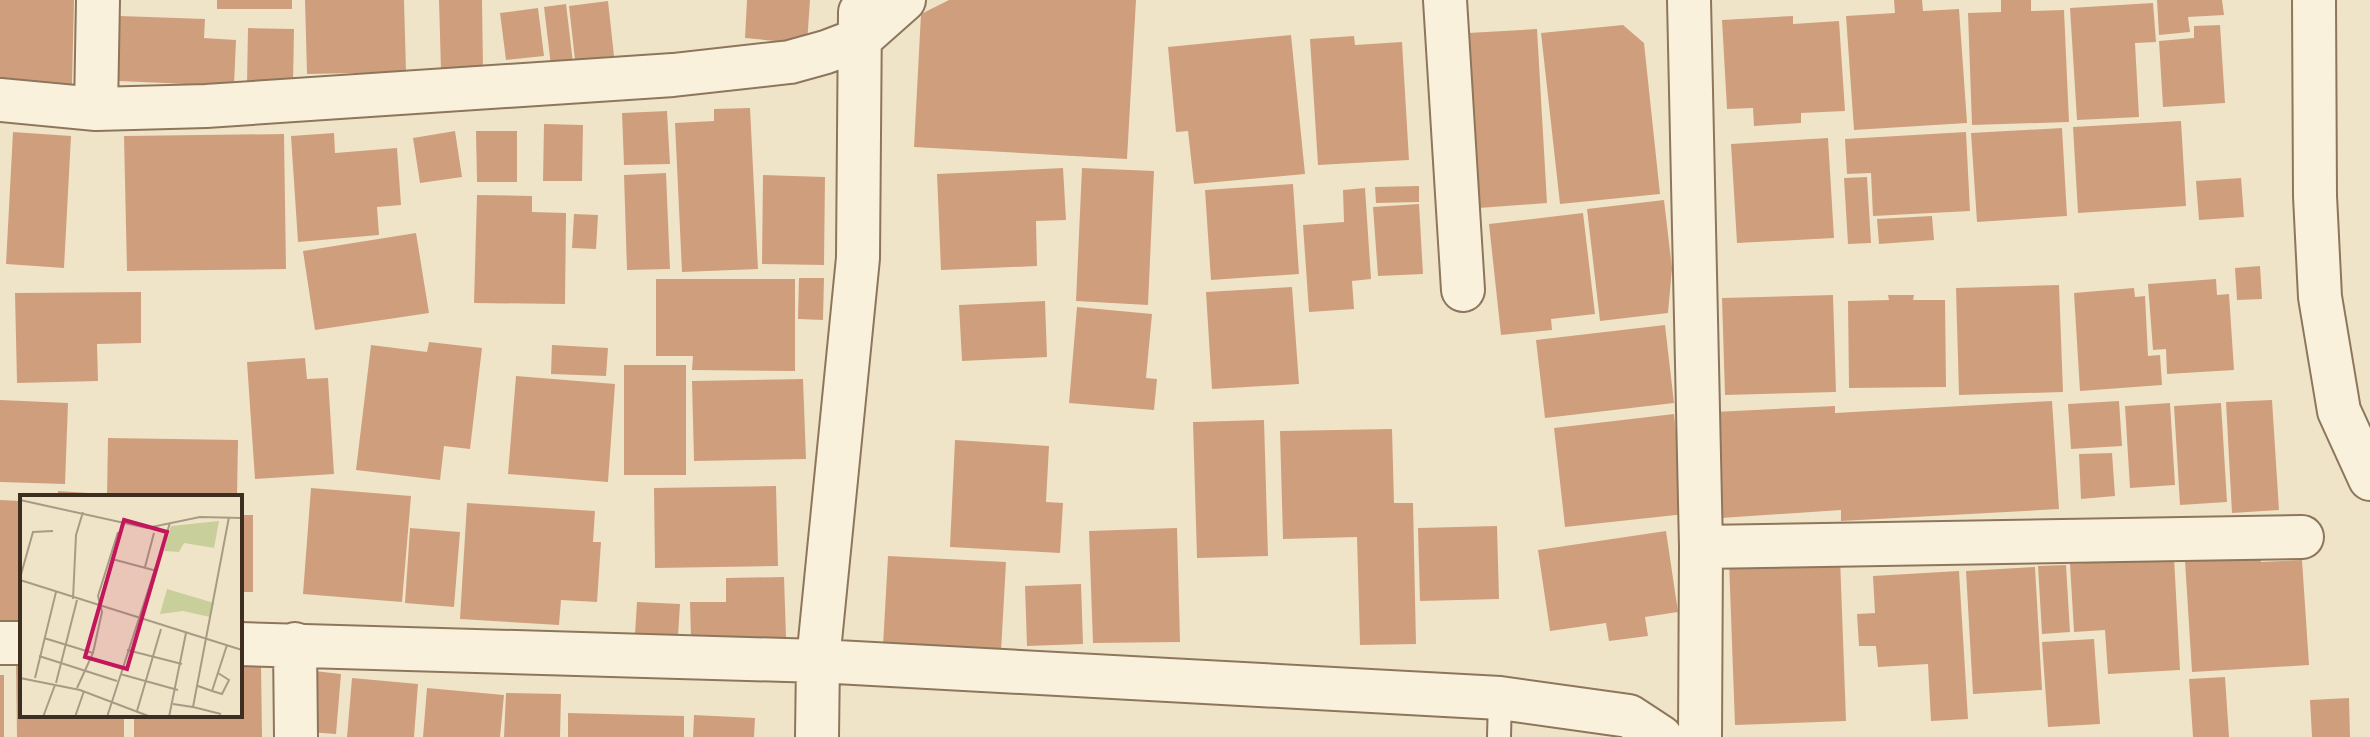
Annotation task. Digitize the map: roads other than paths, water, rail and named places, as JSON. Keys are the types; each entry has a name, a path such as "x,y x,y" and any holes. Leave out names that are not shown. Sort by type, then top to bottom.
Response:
{"street":[{"path":"96,109 98,0"},
{"path":"0,100 96,109 206,106 673,75 790,62 860,20 904,0"},
{"path":"1445,0 1463,290"},
{"path":"1689,0 1701,547 1700,737"},
{"path":"2314,0 2315,196 2320,297 2339,411 2370,479"},
{"path":"817,737 818,661 858,258 860,20"},
{"path":"1701,547 2302,537"},
{"path":"242,644 818,661 1500,718 1629,716 1661,737"},
{"path":"295,644 296,737"}]}
